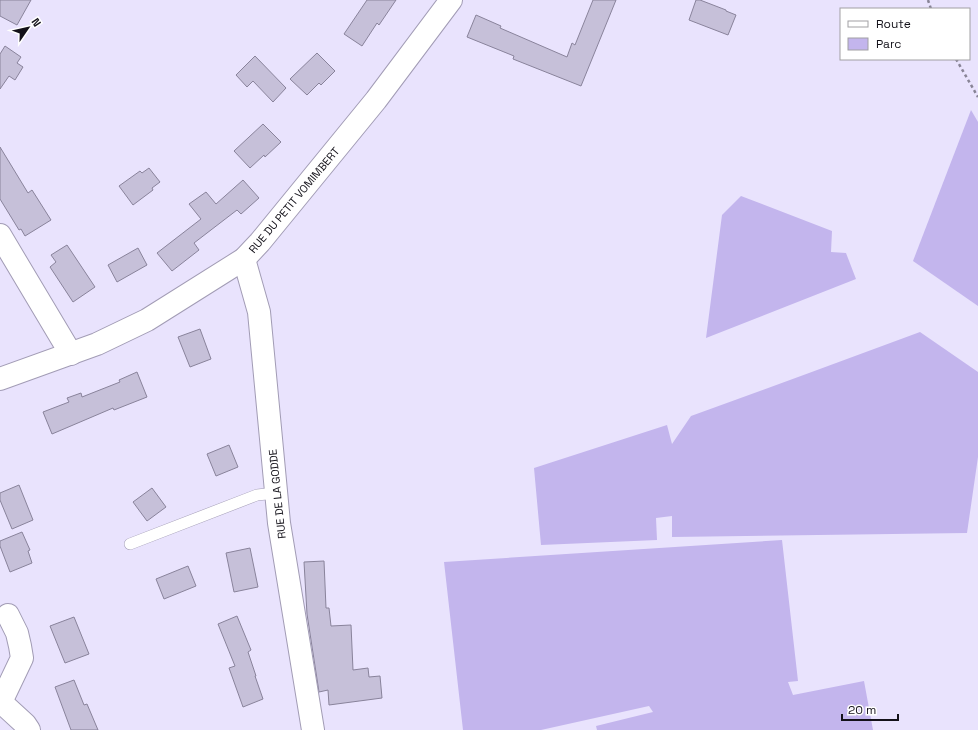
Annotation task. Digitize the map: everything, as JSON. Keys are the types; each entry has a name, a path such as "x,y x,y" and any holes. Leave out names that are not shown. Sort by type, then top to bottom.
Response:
{"street":[{"name":"RUE DU PETIT VOMIMBERT","path":"0,380 97,344 147,320 244,259 260,242 376,100 451,0"},
{"path":"0,235 71,354"},
{"name":"RUE DE LA GODDE","path":"244,259 258,312 279,523 313,730"},
{"path":"8,615 17,633 22,658 1,702 25,724 29,730"}],"lane":[{"path":"130,544 257,495 276,494"}],"path":[{"path":"957,60 978,97"}],"green space":[{"path":"971,110 978,122 978,306 913,261"},
{"path":"741,196 832,231 831,252 846,253 856,279 706,338 722,215"},
{"path":"920,332 978,372 978,457 967,533 672,537 672,516 656,518 657,540 541,545 534,468 667,425 672,444 691,416"},
{"path":"782,540 798,681 788,682 793,695 864,681 873,730 597,730 596,726 653,712 649,706 541,730 463,730 444,562"}],"building":[{"path":"0,0 31,0 17,25 0,16"},
{"path":"367,0 396,0 379,25 377,23 362,46 344,34"},
{"path":"593,0 616,0 581,86 513,59 514,56 467,37 476,15 501,26 500,28 567,57 572,43 575,45"},
{"path":"696,0 700,0 736,15 728,35 689,20"},
{"path":"5,46 21,57 17,63 23,67 15,80 9,76 0,89 0,54"},
{"path":"317,53 335,71 321,85 319,83 307,95 290,79"},
{"path":"255,56 286,88 273,102 253,81 247,87 236,75"},
{"path":"263,124 281,142 265,157 264,155 250,168 234,151"},
{"path":"0,147 28,193 32,190 51,220 25,236 21,229 19,230 0,199"},
{"path":"149,168 160,182 152,188 153,190 133,205 119,186 140,171 142,173"},
{"path":"243,180 259,198 241,214 237,210 194,243 199,250 172,271 157,253 201,219 189,204 206,192 216,204"},
{"path":"67,245 95,287 73,302 50,267 56,262 51,255"},
{"path":"138,248 147,265 117,282 108,265"},
{"path":"200,329 211,359 190,367 178,337"},
{"path":"137,372 147,397 114,410 113,408 52,434 43,412 69,402 67,398 81,393 82,397 120,382 119,380"},
{"path":"229,445 238,467 216,476 207,454"},
{"path":"19,485 33,520 12,529 0,500 0,493"},
{"path":"152,488 166,507 147,521 133,502"},
{"path":"22,532 30,550 28,551 32,563 10,572 0,546 0,541"},
{"path":"250,548 258,587 234,592 226,553"},
{"path":"324,561 326,608 329,608 331,626 351,625 353,670 368,668 369,677 380,676 382,698 329,705 328,690 319,692 307,614 304,562"},
{"path":"188,566 196,586 164,599 156,579"},
{"path":"237,616 251,650 248,652 263,699 243,707 229,668 235,666 218,624"},
{"path":"74,617 89,654 65,663 50,626"},
{"path":"74,680 84,705 87,704 98,730 71,730 55,687"}]}
